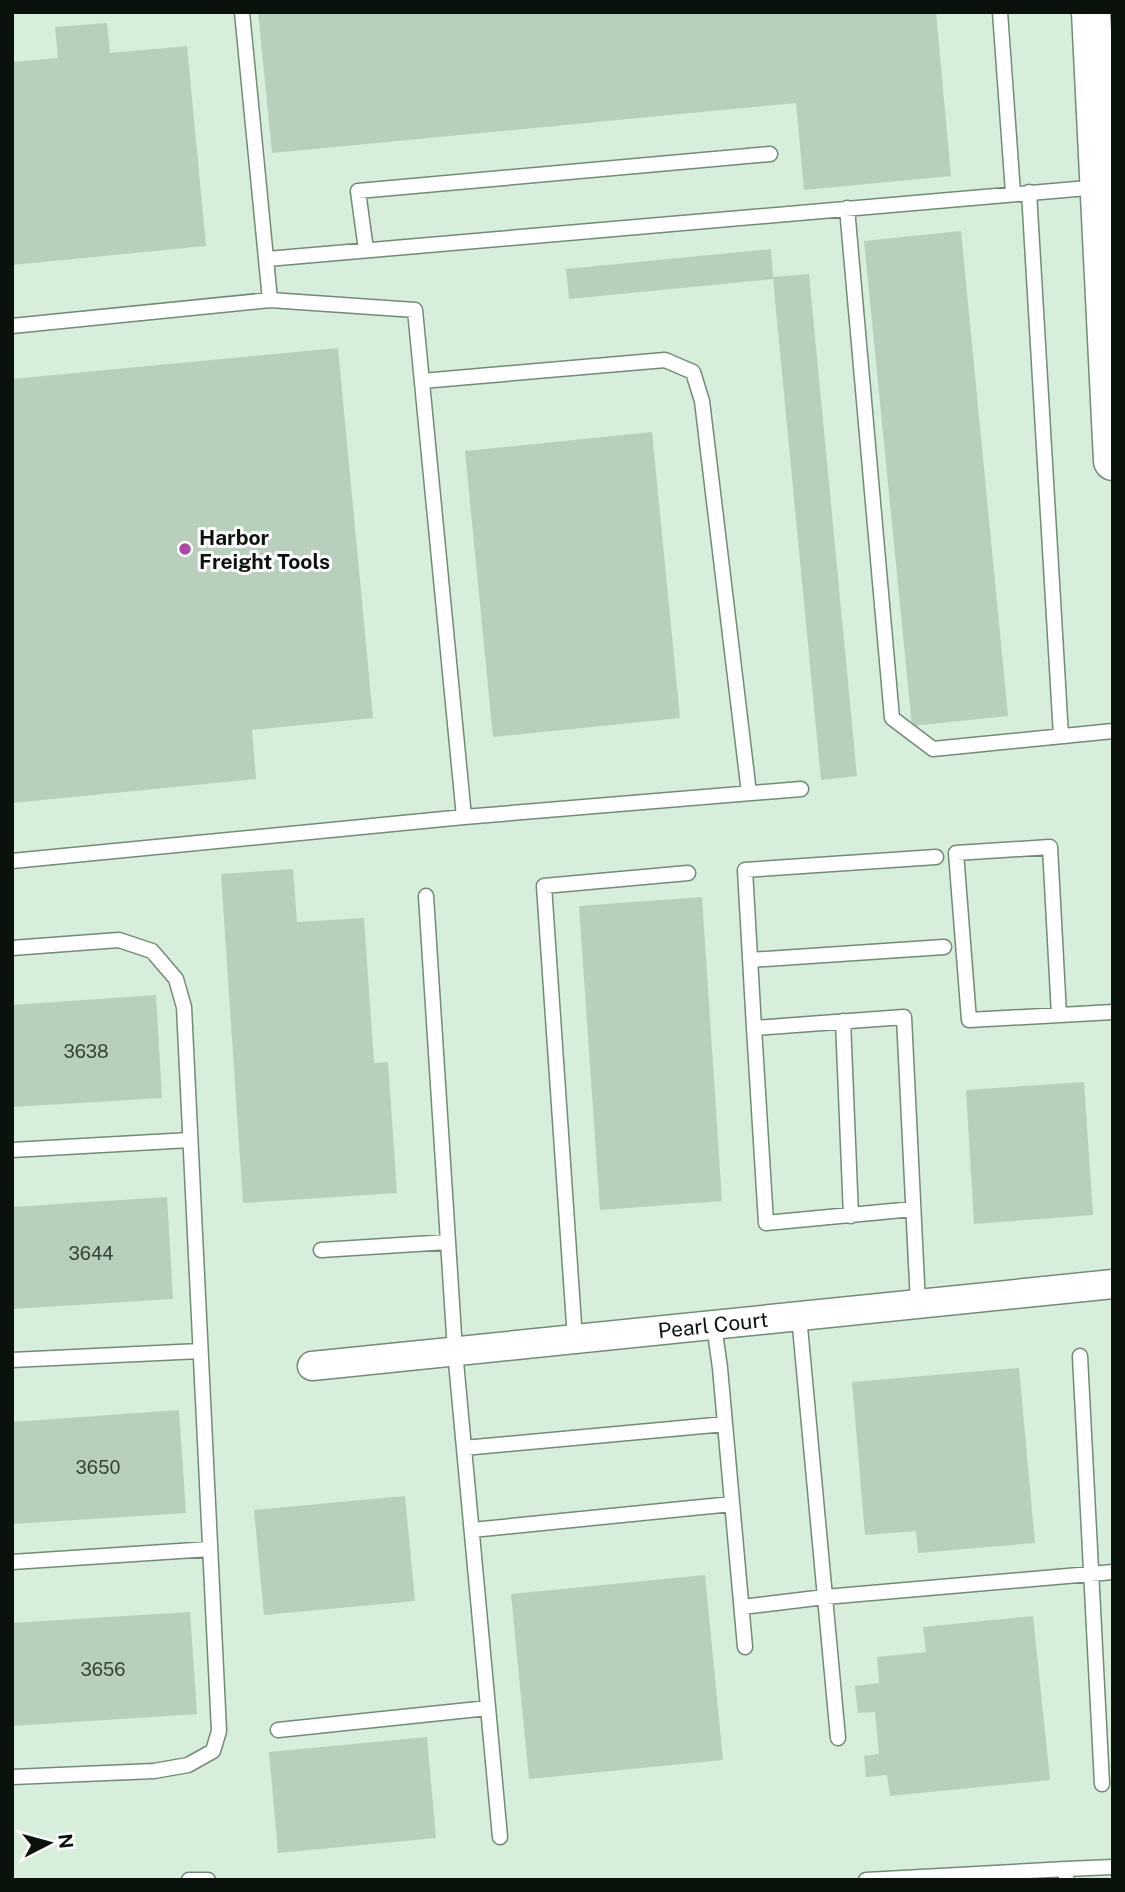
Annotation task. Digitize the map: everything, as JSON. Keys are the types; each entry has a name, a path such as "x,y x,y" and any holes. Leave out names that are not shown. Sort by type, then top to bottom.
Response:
{"street":[{"path":"1091,12 1109,307 1113,461"},
{"name":"Pearl Court","path":"312,1366 1113,1284"}],"lane":[{"path":"242,12 270,300"},
{"path":"1000,12 1013,194"},
{"path":"366,250 358,191 770,154"},
{"path":"267,259 1100,187"},
{"path":"1029,192 1061,736"},
{"path":"847,208 892,718 933,749 1113,731"},
{"path":"12,326 270,300 415,310 464,817"},
{"path":"422,381 665,360 693,372 702,401 749,793"},
{"path":"12,862 464,817 800,789"},
{"path":"1059,1015 1050,848 956,853 969,1020 1059,1015 1113,1012"},
{"path":"913,1209 766,1223 745,870 936,857"},
{"path":"575,1339 544,886 688,873"},
{"path":"426,896 455,1351 500,1837"},
{"path":"12,948 119,940 152,951 176,979 184,1007 219,1731 213,1751 188,1765 154,1771 12,1777"},
{"path":"750,960 944,947"},
{"path":"754,1028 904,1017 918,1304"},
{"path":"843,1021 851,1216"},
{"path":"12,1150 190,1140"},
{"path":"321,1250 448,1242"},
{"path":"799,1316 838,1738"},
{"path":"714,1325 745,1647"},
{"path":"12,1360 200,1351"},
{"path":"1080,1356 1102,1784"},
{"path":"464,1448 725,1424"},
{"path":"472,1530 732,1504"},
{"path":"12,1562 210,1549"},
{"path":"741,1607 1113,1572"},
{"path":"278,1730 488,1708"},
{"path":"866,1880 1066,1874 1113,1867"},
{"path":"189,1880 208,1880"}],"building":[{"path":"258,12 936,12 951,176 804,190 796,103 272,153"},
{"path":"107,23 110,53 187,46 206,246 12,265 12,62 58,58 55,27"},
{"path":"961,231 1008,716 912,726 864,241"},
{"path":"771,249 773,277 809,274 857,776 821,780 773,279 569,299 566,269"},
{"name":"Harbor Freight Tools","path":"338,348 373,718 252,730 256,779 12,803 12,379"},
{"path":"652,432 680,718 493,737 465,451"},
{"path":"293,869 297,922 364,918 374,1063 388,1062 397,1193 243,1203 221,874"},
{"path":"702,897 722,1201 600,1210 579,906"},
{"path":"156,995 162,1098 12,1107 12,1005"},
{"path":"1084,1082 1093,1215 974,1224 966,1090"},
{"path":"167,1197 173,1299 12,1309 12,1207"},
{"path":"1019,1368 1035,1543 918,1553 916,1531 865,1535 852,1382"},
{"path":"179,1410 186,1513 12,1524 12,1422"},
{"path":"405,1496 415,1601 264,1615 254,1510"},
{"path":"705,1575 723,1760 529,1779 511,1594"},
{"path":"190,1612 197,1714 12,1726 12,1623"},
{"path":"1033,1616 1050,1780 890,1796 887,1775 866,1777 864,1756 879,1754 875,1712 858,1713 855,1686 879,1683 877,1657 926,1652 923,1627"},
{"path":"427,1737 436,1838 278,1853 269,1752"}],"place":[{"name":"Harbor Freight Tools","path":"185,549"}]}
